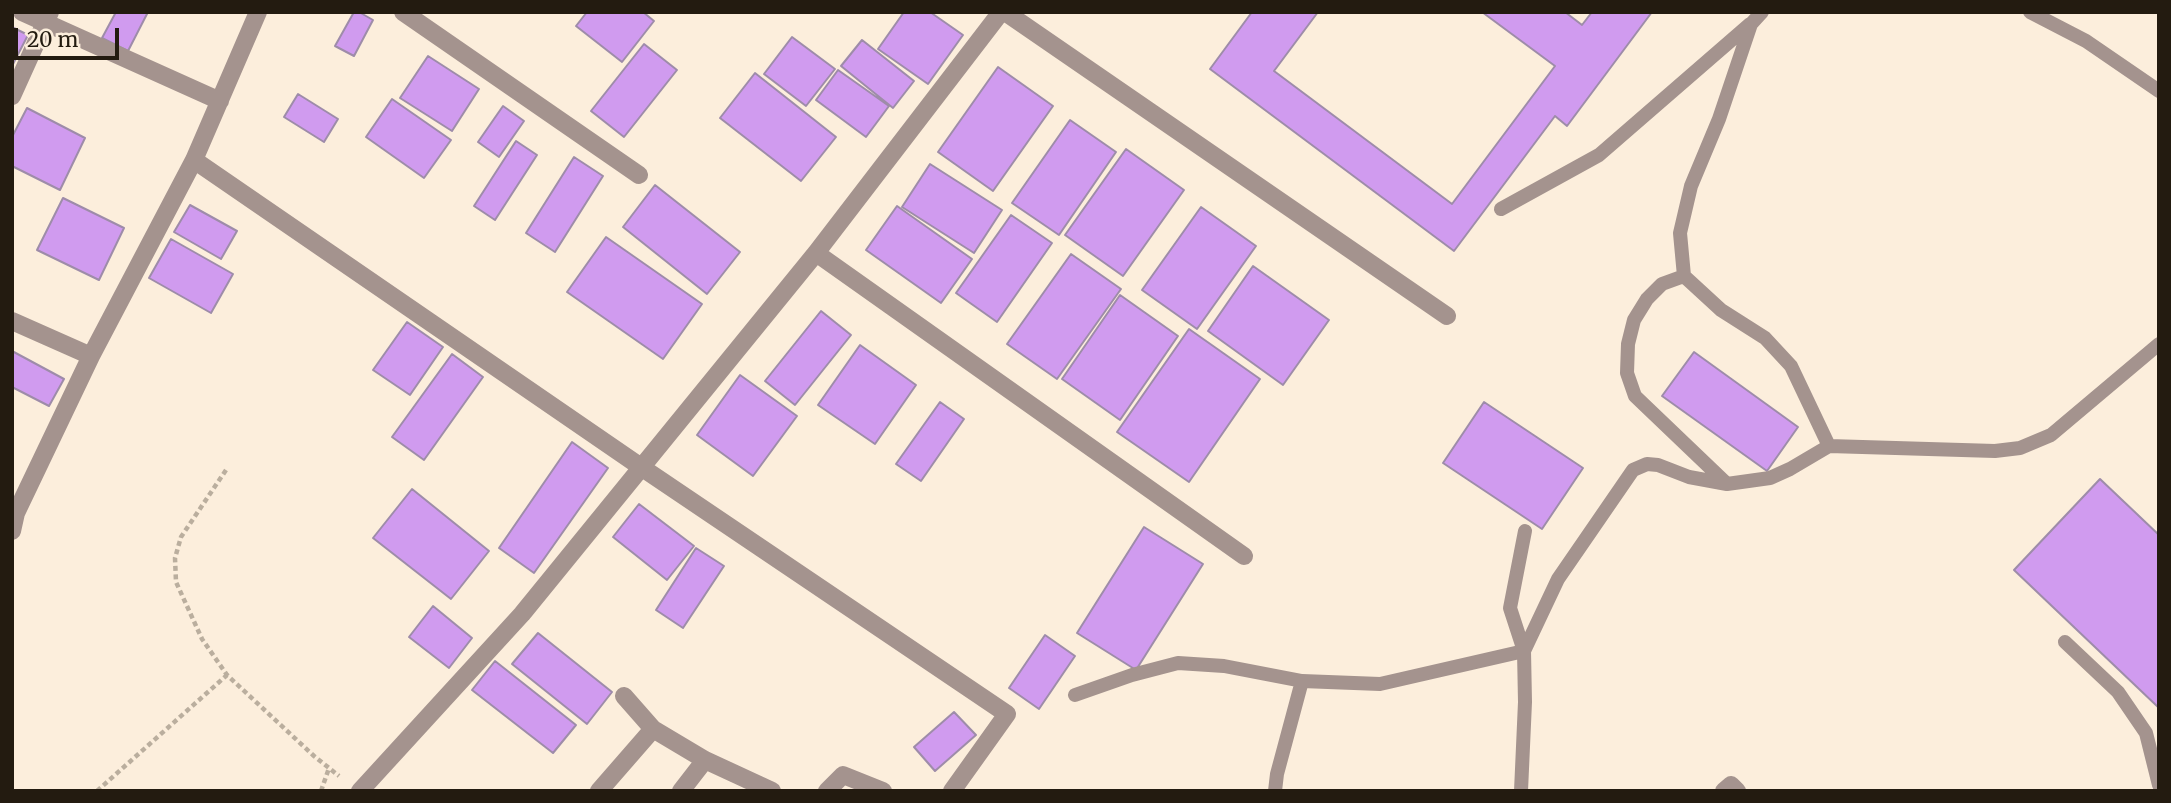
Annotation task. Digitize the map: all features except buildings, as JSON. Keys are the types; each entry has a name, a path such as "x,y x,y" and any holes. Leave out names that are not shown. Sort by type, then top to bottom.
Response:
{"street":[{"path":"22,12 48,18 220,101"},
{"path":"12,531 16,513 91,356 194,160 258,12"},
{"path":"403,12 639,175"},
{"path":"354,787 522,614 816,253 1003,12 1447,316"},
{"path":"12,96 48,18"},
{"path":"194,160 641,467 1007,713 952,791"},
{"path":"816,253 1244,556"},
{"path":"12,321 91,356"},
{"path":"624,696 653,729 705,760 772,791"},
{"path":"599,791 653,729"},
{"path":"681,791 705,760"},
{"path":"827,791 843,775 883,791"},
{"path":"1724,791 1731,785 1737,791"}],"lane":[{"path":"1501,209 1599,155 1762,12"},
{"path":"2030,12 2086,41 2159,91"},
{"path":"1752,18 1719,119 1691,186 1680,233 1684,276 1721,310 1765,338 1791,366 1829,446"},
{"path":"1684,276 1662,284 1647,299 1634,320 1628,344 1627,373 1635,396 1727,484"},
{"path":"1524,651 1558,579 1633,470 1647,464 1658,465 1689,477 1727,484 1770,478 1829,446 1995,451 2020,447 2051,435 2159,344"},
{"path":"1521,791 1524,651 1510,608 1525,531"},
{"path":"2065,642 2118,692 2146,733 2159,785"},
{"path":"1075,695 1132,675 1178,663 1224,666 1302,681 1380,684 1524,651"},
{"path":"1275,791 1277,774 1302,681"}],"path":[{"path":"226,470 181,537 175,558 176,582 202,639 227,675 314,756 354,787"},
{"path":"97,791 227,675"},
{"path":"321,791 329,768"}]}
